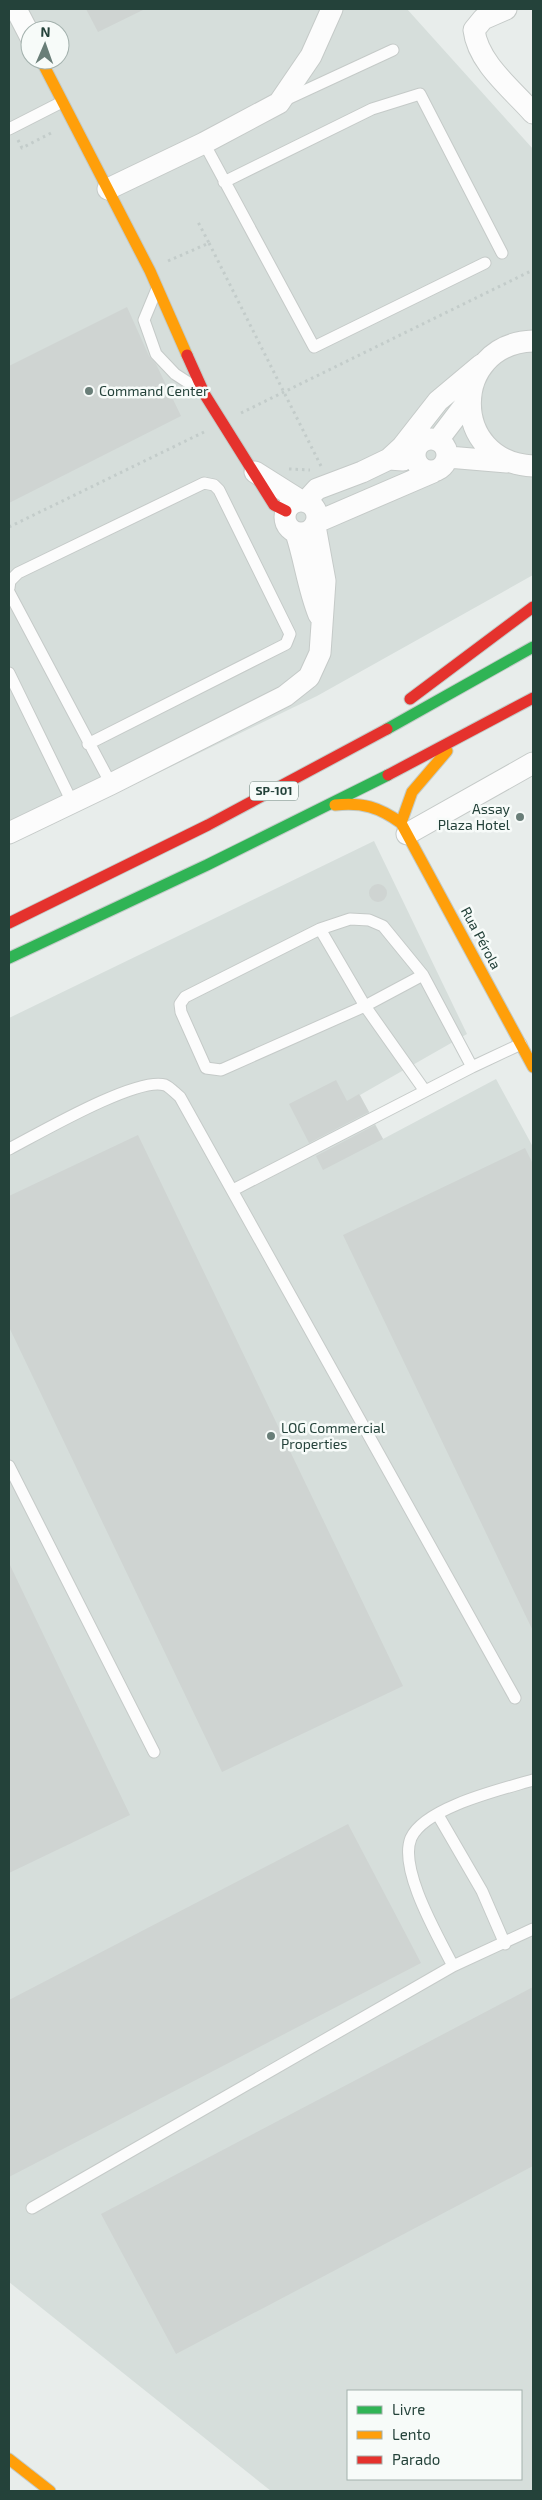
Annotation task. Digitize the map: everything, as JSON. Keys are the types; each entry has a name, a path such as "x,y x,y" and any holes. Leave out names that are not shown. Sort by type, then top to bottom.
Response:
{"main road":[{"path":"46,70 150,271 205,395 254,471"},
{"path":"314,770 533,607"},
{"name":"SP-101","path":"9,923 81,890 314,770 533,647"},
{"name":"SP-101","path":"9,958 93,920 309,814 456,740 533,698"},
{"path":"309,814 334,805 353,802 368,803 404,828 412,792 456,740"},
{"name":"Rua Pérola","path":"404,828 533,1067"},
{"path":"9,2459 50,2491"}],"street":[{"path":"108,189 204,143 279,102 311,56 332,9"},
{"path":"506,9 483,19 474,30 476,40 485,59 533,113"},
{"path":"533,341 520,342 501,349 438,400 402,447 389,459 362,472 317,489 297,504 285,521 288,526 309,527 439,456 510,462 533,466"},
{"path":"486,362 474,379 470,398 471,418 478,435 489,450 510,462"},
{"path":"389,459 408,460 416,450 415,455 418,465 422,469 439,456 470,398"},
{"path":"9,833 286,696 309,677 320,653 322,622 311,596 306,566 309,527 314,507 297,504 254,471"},
{"path":"404,828 533,763"}],"lane":[{"path":"279,102 392,50"},
{"path":"224,182 372,109 420,94 502,253"},
{"path":"10,128 62,102"},
{"path":"204,143 314,347 485,263"},
{"path":"157,290 144,320 156,354 176,374 205,395"},
{"path":"9,588 10,581 18,573 204,483 214,484 219,490 290,634 286,644 88,744"},
{"path":"9,592 88,744 111,784"},
{"path":"9,673 72,802"},
{"path":"424,975 365,1006 221,1070 206,1068 181,1012 180,1004 185,998 320,930 350,920 369,920 384,926 424,975 472,1066"},
{"path":"320,930 365,1006 425,1091"},
{"path":"233,1190 472,1066 521,1044"},
{"path":"9,1149 116,1095 146,1085 165,1085 180,1097 515,1698"},
{"path":"9,1466 154,1752"},
{"path":"453,1966 418,1897 409,1862 411,1839 420,1826 459,1802 533,1780"},
{"path":"438,1815 464,1856 482,1891 504,1944"},
{"path":"32,2208 453,1966 533,1929"}],"path":[{"path":"10,128 22,148 73,121"},
{"path":"197,220 323,471"},
{"path":"161,265 209,243"},
{"path":"9,527 222,424 284,390 426,324 533,270"}],"shaded area":[{"path":"9,9 407,9 533,149 533,575 317,696 9,845"},
{"path":"374,841 467,1034 360,1095 383,1139 496,1079 533,1147 533,2491 271,2491 9,2282 9,1018"}],"building":[{"path":"86,9 145,9 98,32"},
{"name":"Command Center","path":"127,307 149,356 156,364 181,416 9,503 9,366"},
{"path":"374,884 382,884 387,889 385,900 374,902 369,897 369,889"},
{"path":"336,1080 347,1101 359,1094 369,1112 309,1143 289,1104"},
{"path":"375,1125 383,1139 323,1170 316,1156"},
{"path":"138,1135 403,1686 222,1772 9,1327 9,1196"},
{"path":"525,1148 533,1164 533,1631 343,1235"},
{"path":"9,1563 130,1815 9,1873"},
{"path":"348,1824 421,1963 9,2177 9,2000"},
{"path":"533,1987 533,2166 176,2354 101,2214"}],"traffic: fast":[{"path":"387,729 533,647"},
{"path":"9,958 207,865 388,775"}],"traffic: slow":[{"path":"46,70 150,271 187,355"},
{"path":"335,805 354,804 378,809 401,823 412,792 447,751"},
{"path":"401,823 533,1067"},
{"path":"9,2459 50,2491"}],"traffic: jam":[{"path":"187,355 205,395 274,505 286,511"},
{"path":"410,699 533,607"},
{"path":"388,775 533,698"},
{"path":"9,923 208,825 387,729"}],"place":[{"name":"Command Center","path":"89,391"},
{"name":"Assay Plaza Hotel","path":"520,817"},
{"name":"LOG Commercial Properties","path":"271,1436"}]}
